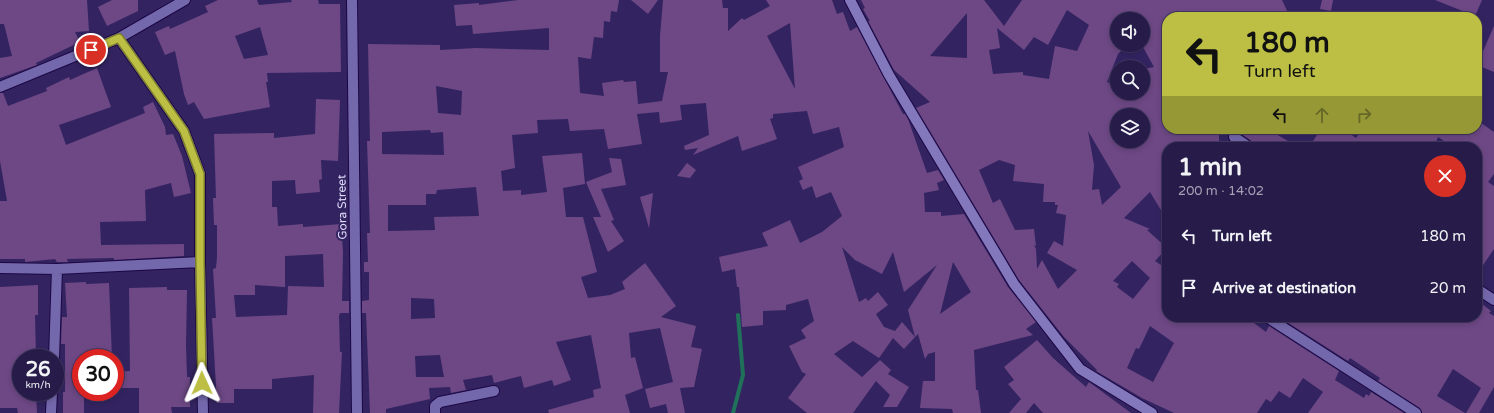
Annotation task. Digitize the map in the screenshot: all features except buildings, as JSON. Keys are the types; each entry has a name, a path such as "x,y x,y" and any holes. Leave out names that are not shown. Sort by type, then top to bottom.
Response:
{"street":[{"path":"0,87 119,38 185,0"},
{"name":"Gora Street","path":"352,0 357,413"},
{"path":"850,0 890,75 1014,284 1080,369 1152,413"},
{"path":"119,38 184,131 200,174 203,413"},
{"path":"1234,137 1242,142"},
{"path":"0,268 57,270 200,262"},
{"path":"54,349 57,270"},
{"path":"1482,292 1494,300"},
{"path":"1275,322 1416,413"},
{"path":"435,413 435,406 440,402 494,391"},
{"path":"51,413 52,401"}],"waterway":[{"path":"733,413 743,375 738,315"}],"route":[{"path":"91,50 119,38 184,131 200,174 202,383"}]}
